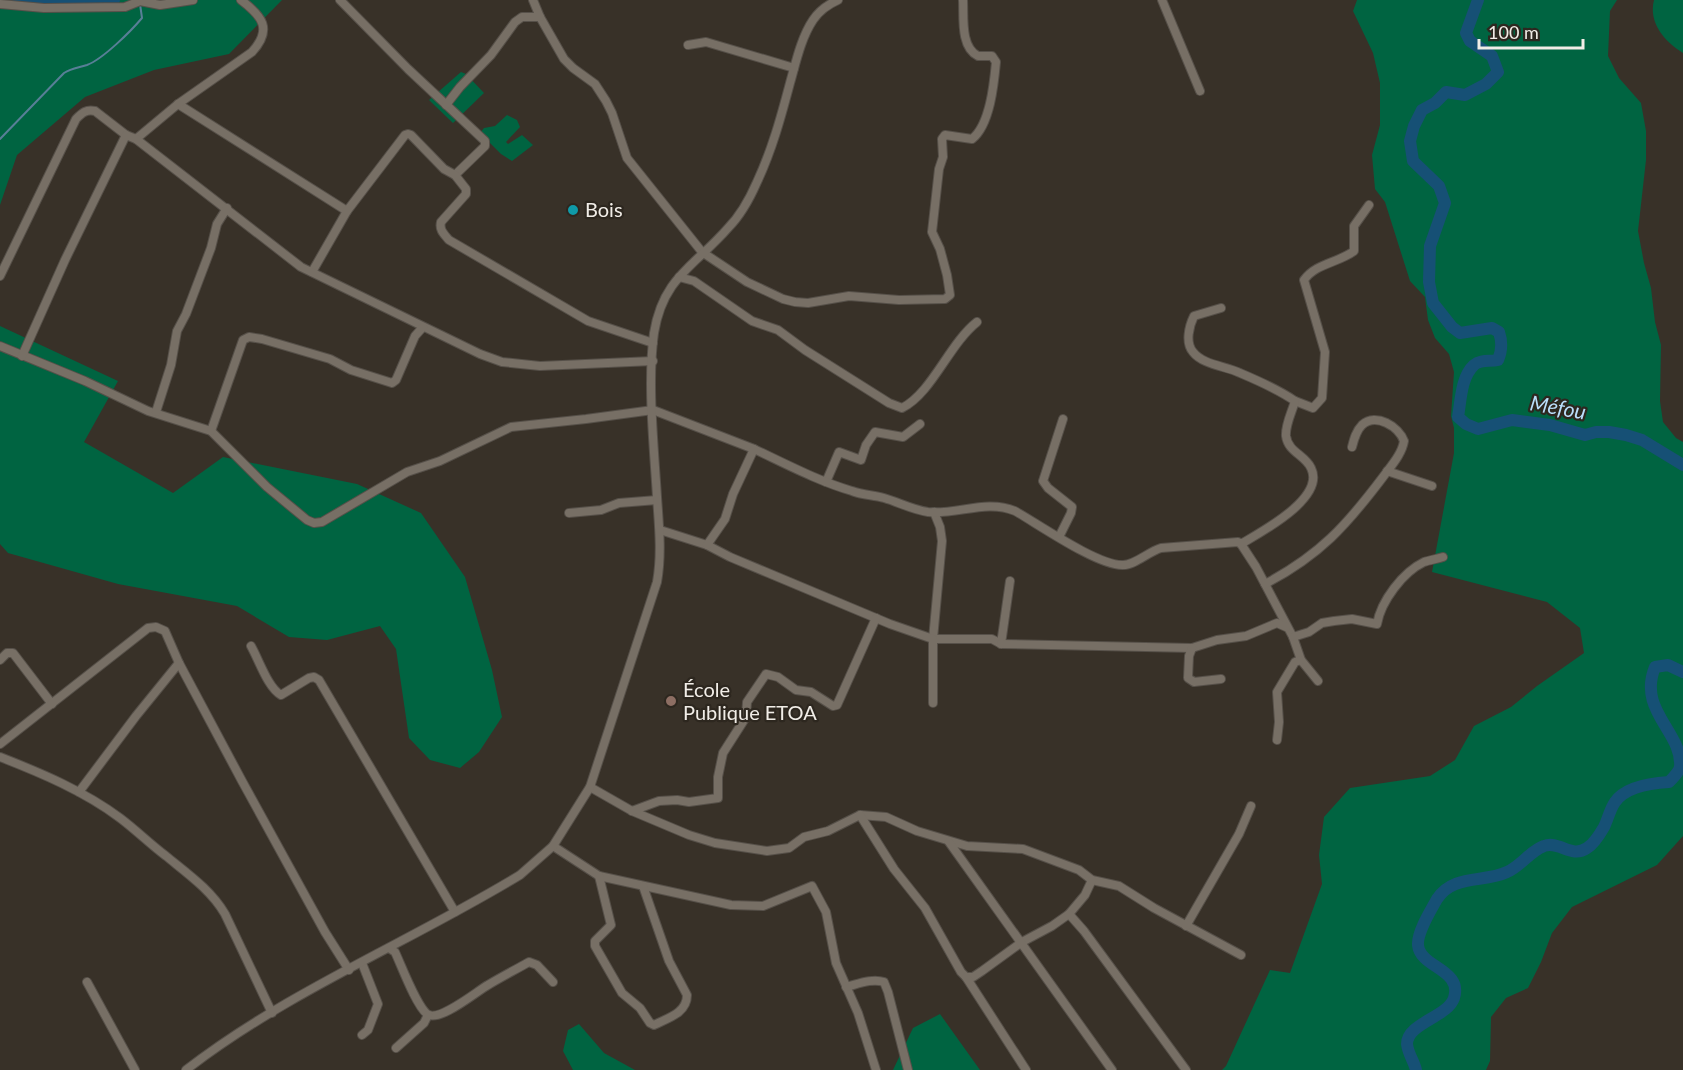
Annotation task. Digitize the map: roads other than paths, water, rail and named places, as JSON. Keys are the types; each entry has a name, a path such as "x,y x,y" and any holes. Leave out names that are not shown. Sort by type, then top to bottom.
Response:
{"street":[{"path":"0,4 44,8 125,7 140,1 160,5 193,0"},
{"path":"136,139 178,104 252,52 259,44 263,33 263,23 258,14 241,0"},
{"path":"340,0 485,141 485,146 455,176"},
{"path":"533,0 564,59 595,84 612,113 627,158 702,252 747,282 783,299 808,303 849,296 899,300 945,299 950,295 940,249 932,232 942,157 942,139 945,135 972,139 976,136 985,117 993,90 996,62 992,56 978,57 969,49 963,0"},
{"path":"186,1070 219,1045 272,1013 520,875 553,846 590,787 657,582 660,530 652,360 659,314 664,299 679,276 729,227 752,192 772,144 794,68 813,20 838,0"},
{"path":"1162,0 1200,91"},
{"path":"446,105 460,87 491,56 515,22 522,17 540,17"},
{"path":"688,45 706,42 794,68"},
{"path":"178,104 347,211"},
{"path":"0,276 76,119 89,110 95,111 126,135 136,139 227,208 275,248 312,272 480,354 512,364 549,367 652,360"},
{"path":"312,272 347,211 408,134 444,169 455,176 467,192 441,222 442,233 449,240 588,321 653,343"},
{"path":"22,356 65,260 126,135"},
{"path":"1221,308 1194,316 1191,322 1189,346 1194,354 1313,408 1322,398 1325,352 1304,280 1317,267 1344,258 1354,252 1354,226 1369,206"},
{"path":"156,412 171,365 177,331 186,314 211,248 217,224 227,208"},
{"path":"679,276 694,281 752,321 778,330 805,350 889,403 902,408 910,404 921,392 966,331 976,322"},
{"path":"211,431 243,340 249,337 330,359 351,370 392,383 396,380 417,332 423,327"},
{"path":"0,346 85,381 141,408 211,431 267,487 307,520 314,523 322,522 407,472 440,461 511,427 653,410 754,449 826,482 917,510 934,512 993,505 1004,506 1015,510 1102,560 1125,565 1161,548 1238,542 1265,584 1293,637 1301,660 1318,681"},
{"path":"1241,544 1292,513 1310,487 1314,477 1308,462 1288,444 1286,435 1295,401"},
{"path":"1059,537 1072,507 1048,488 1043,481 1063,419"},
{"path":"1265,584 1287,573 1324,546 1364,502 1403,448 1404,441 1395,428 1370,420 1361,426 1352,447"},
{"path":"826,482 840,452 861,460 866,445 875,432 903,437 920,424"},
{"path":"707,545 725,519 733,494 754,449"},
{"path":"1387,471 1432,486"},
{"path":"569,513 601,510 619,503 657,500"},
{"path":"933,703 933,639 942,541 934,512"},
{"path":"660,530 707,545 730,557 876,618 933,639 992,639 1001,644 1192,648 1216,640 1246,636 1276,623 1286,627"},
{"path":"1293,637 1309,632 1322,623 1352,619 1377,624 1378,614 1406,576 1426,561 1443,557"},
{"path":"1001,644 1010,581"},
{"path":"632,811 659,801 689,802 718,798 718,777 723,753 746,717 747,702 766,674 778,677 796,690 811,692 832,706 837,705 876,618"},
{"path":"0,744 148,628 156,627 165,631 179,663 276,844 349,970"},
{"path":"251,646 271,686 277,693 281,695 309,678 314,677 318,680 455,912"},
{"path":"1192,648 1188,678 1194,682 1221,679"},
{"path":"0,660 7,653 13,653 52,705"},
{"path":"1277,740 1279,722 1277,692 1295,662 1301,660"},
{"path":"78,792 179,663"},
{"path":"0,757 78,792 119,817 197,881 217,901 272,1013"},
{"path":"590,787 632,811 689,835 715,843 767,851 789,848 804,837 828,831 860,815 886,817 949,842 967,846 1023,849 1085,873 1092,880 1119,886 1186,926 1241,955"},
{"path":"1186,926 1239,834 1251,806"},
{"path":"860,815 894,869 925,908 961,972 1026,1070"},
{"path":"949,842 1112,1070"},
{"path":"553,846 599,876 731,905 763,906 812,886 826,912 836,963 858,1013 876,1070"},
{"path":"599,876 610,925 608,930 597,938 596,946 622,993 640,1008 650,1023 654,1025 684,1008 687,994 669,961 643,886"},
{"path":"966,977 973,977 1022,942 1069,914 1086,895 1092,880"},
{"path":"1069,914 1084,931 1186,1070"},
{"path":"389,948 395,952 420,1005 428,1015 434,1016 454,1007 486,986 529,963 537,965 553,982"},
{"path":"362,963 378,1004 368,1030 362,1035"},
{"path":"87,982 135,1070"},
{"path":"846,987 867,982 884,982 908,1070"},
{"path":"396,1048 424,1023 428,1015"}],"waterway":[{"path":"2,0 56,4 114,0"},
{"name":"Méfou","path":"1478,0 1466,33 1470,41 1492,56 1498,72 1486,84 1465,95 1446,92 1435,103 1422,110 1410,141 1413,161 1439,186 1445,203 1430,246 1429,282 1433,303 1452,327 1460,333 1492,328 1499,332 1501,339 1498,360 1477,363 1466,376 1458,417 1466,424 1478,429 1512,420 1550,425 1585,435 1596,432 1626,435 1642,440 1683,465"},
{"path":"0,139 64,73 94,62 124,37 142,18 140,4"},
{"name":"Méfou","path":"1416,1070 1407,1044 1409,1037 1420,1025 1450,1005 1454,998 1455,988 1452,981 1420,953 1418,945 1422,928 1437,899 1444,891 1460,882 1507,872 1544,846 1555,845 1570,851 1581,851 1587,848 1601,833 1613,805 1626,792 1640,786 1669,782 1680,767 1679,754 1656,709 1651,682 1655,667 1668,665 1683,672"}],"place":[{"name":"Bois","path":"573,210"},
{"name":"École Publique ETOA","path":"671,701"}]}
